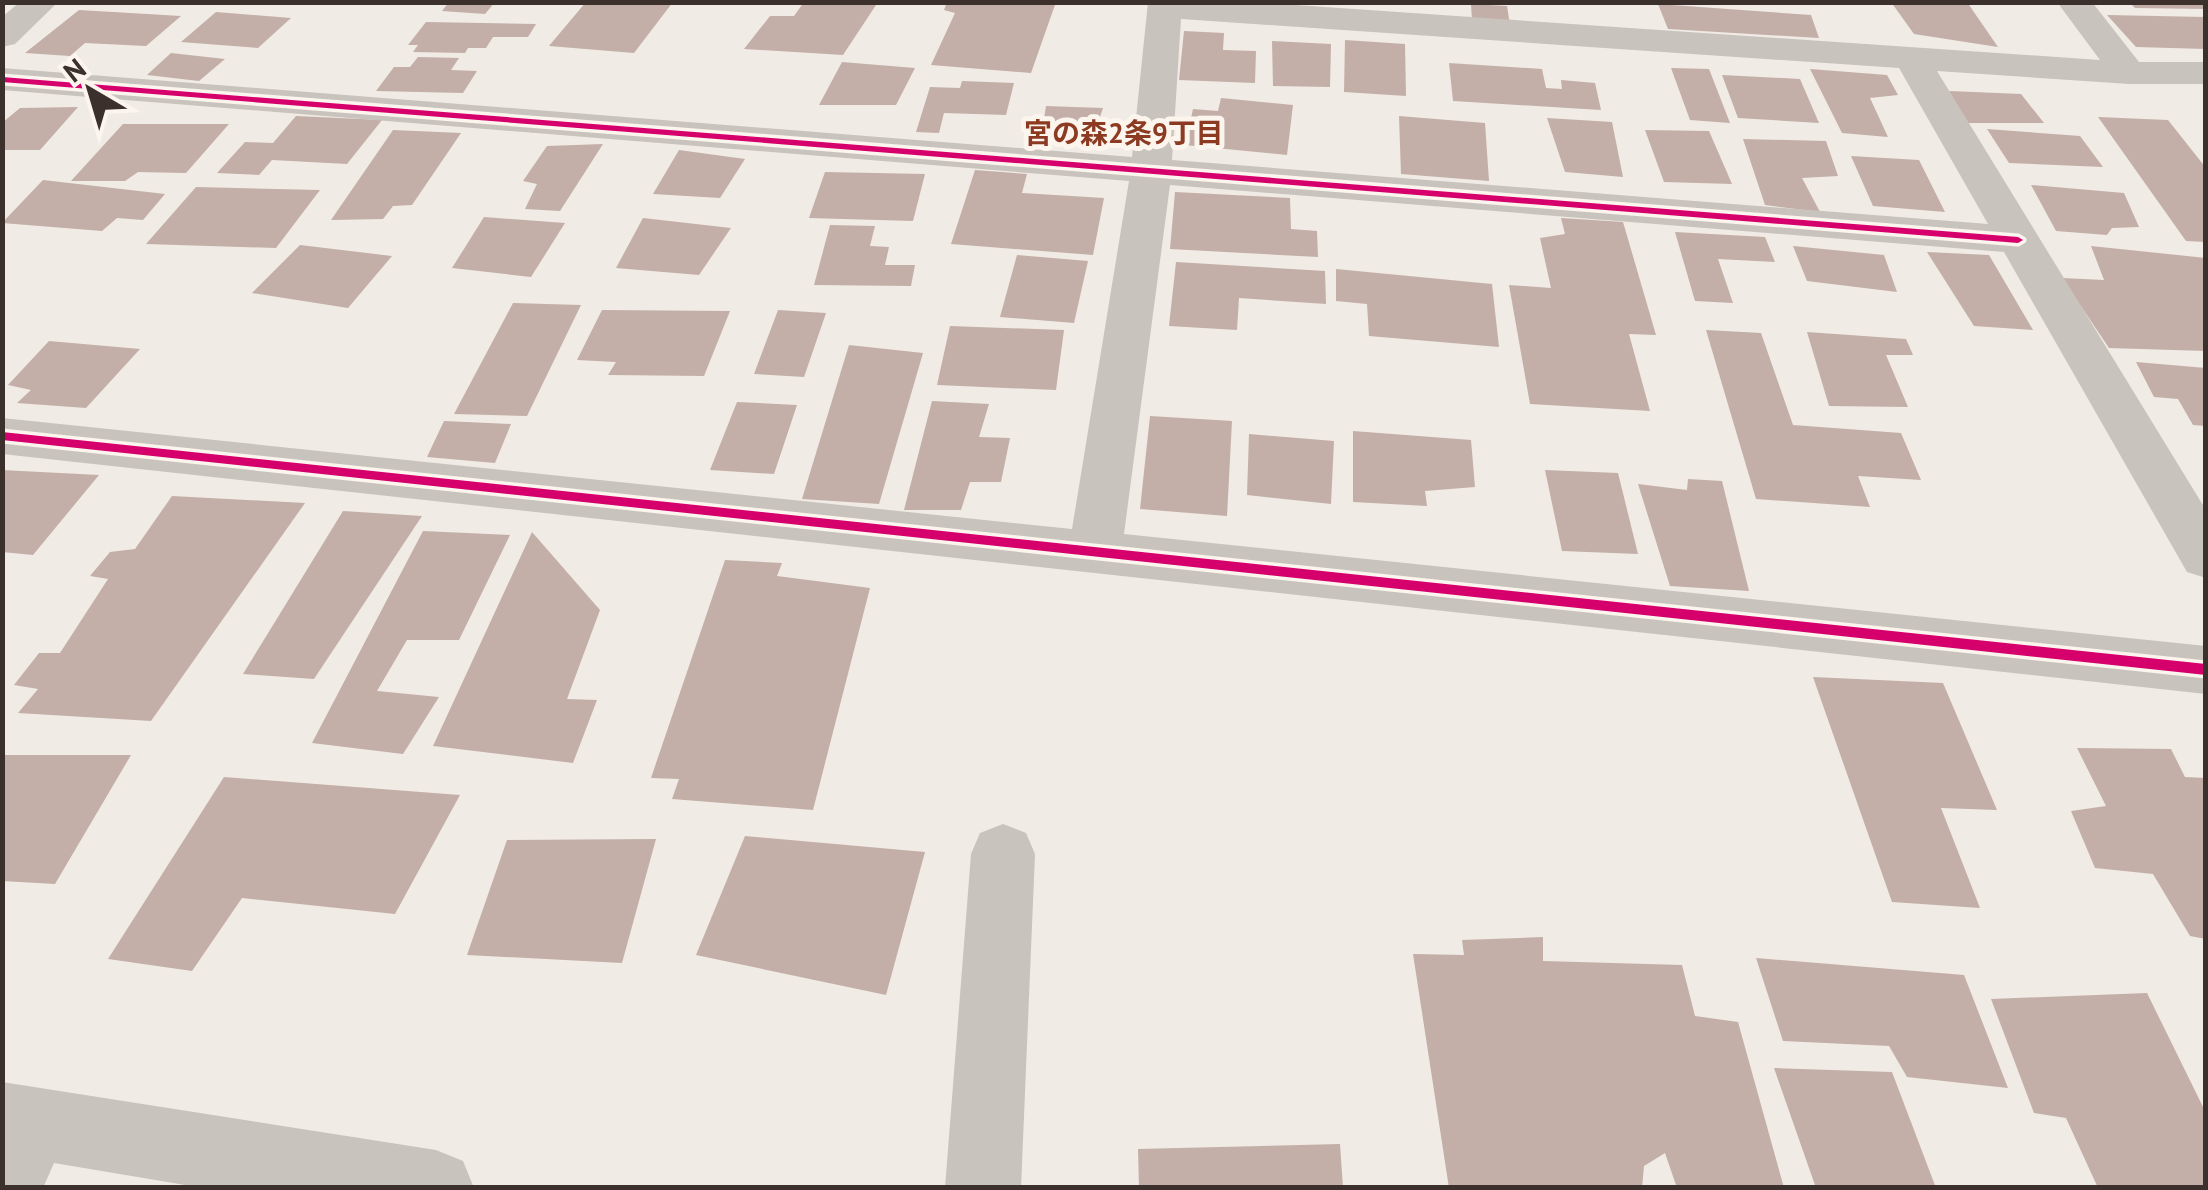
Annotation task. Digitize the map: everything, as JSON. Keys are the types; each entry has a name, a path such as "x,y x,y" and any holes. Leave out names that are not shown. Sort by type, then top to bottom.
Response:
{"street":[{"path":"2,36 41,2"},
{"path":"2074,2 2130,73"},
{"path":"1095,554 1151,173 1164,5 2130,73 2206,74"},
{"path":"1911,58 2206,557"},
{"path":"2,78 2018,240"},
{"path":"2,436 2206,670"},
{"path":"983,1188 1003,854"},
{"path":"3,1188 19,1121 436,1188"}],"building":[{"path":"449,2 495,2 485,14 442,11"},
{"path":"586,2 673,2 634,53 549,46"},
{"path":"804,2 878,2 843,55 744,49 770,16 794,16"},
{"path":"947,2 1056,2 1031,73 931,65 955,13 944,10"},
{"path":"1891,2 1967,2 1998,47 1914,34"},
{"path":"2129,2 2206,2 2206,9 2135,8"},
{"path":"1471,4 1507,6 1510,25 1472,20"},
{"path":"1658,4 1811,15 1819,38 1668,29"},
{"path":"79,10 181,16 146,46 85,43 70,56 25,53"},
{"path":"216,12 291,18 258,48 181,42"},
{"path":"2107,15 2206,17 2206,49 2136,47"},
{"path":"426,22 536,24 528,37 493,37 486,48 468,48 465,53 413,52 418,45 408,45"},
{"path":"1184,31 1224,33 1223,50 1256,51 1255,83 1179,80"},
{"path":"1345,40 1405,44 1406,96 1344,92"},
{"path":"1272,41 1331,44 1330,87 1273,86"},
{"path":"171,53 225,59 199,81 147,75"},
{"path":"418,57 459,58 451,70 477,71 463,93 376,91 394,67 410,67"},
{"path":"842,62 915,68 896,105 819,105"},
{"path":"1449,63 1542,69 1546,88 1562,89 1561,80 1595,83 1601,110 1453,101"},
{"path":"1671,68 1709,69 1730,123 1690,120"},
{"path":"1810,69 1887,75 1898,95 1870,98 1888,137 1842,133"},
{"path":"1722,75 1800,79 1819,123 1738,118"},
{"path":"962,81 1014,83 1006,115 944,113 939,133 916,132 930,87 960,88"},
{"path":"1949,91 2021,94 2044,123 1967,123"},
{"path":"1221,98 1293,105 1287,155 1185,145 1193,109 1218,111"},
{"path":"1046,106 1103,108 1091,144 1041,139"},
{"path":"78,107 40,150 2,150 2,123 20,108"},
{"path":"296,116 382,120 347,164 272,160 259,175 217,173 245,142 273,143"},
{"path":"1399,116 1485,123 1489,181 1401,174"},
{"path":"2098,117 2168,120 2206,168 2206,242 2186,241"},
{"path":"1547,118 1612,122 1623,177 1565,172"},
{"path":"123,124 229,124 186,173 138,172 125,181 71,181"},
{"path":"1987,129 2080,136 2103,167 2009,163"},
{"path":"393,130 461,133 412,205 393,206 383,219 331,220"},
{"path":"1645,130 1709,131 1732,184 1664,182"},
{"path":"1743,139 1826,141 1838,176 1802,178 1820,212 1765,205"},
{"path":"603,144 560,211 525,209 537,184 523,181 547,146"},
{"path":"679,150 745,159 720,198 653,194"},
{"path":"1851,156 1919,160 1945,212 1873,206"},
{"path":"975,170 1027,174 1022,193 1104,198 1093,255 951,244"},
{"path":"825,172 925,174 913,221 809,218"},
{"path":"43,180 165,194 143,220 117,218 102,231 2,223"},
{"path":"2031,185 2124,193 2139,227 2112,228 2107,235 2056,231"},
{"path":"196,187 320,190 276,248 146,244"},
{"path":"1175,192 1290,198 1291,229 1317,231 1318,257 1170,249"},
{"path":"484,217 565,223 531,277 452,268"},
{"path":"643,218 731,228 699,275 616,268"},
{"path":"1561,218 1623,222 1656,335 1629,334 1650,411 1530,404 1509,285 1551,288 1540,238 1565,234"},
{"path":"830,225 875,226 870,246 889,247 885,265 915,265 911,286 814,285"},
{"path":"1675,232 1765,237 1775,262 1718,259 1733,303 1695,301"},
{"path":"300,245 392,256 348,308 252,293"},
{"path":"1793,246 1884,255 1897,292 1807,281"},
{"path":"2091,246 2206,258 2206,351 2109,348 2062,278 2104,280"},
{"path":"1927,252 1989,255 2033,330 1974,326"},
{"path":"1017,255 1088,261 1074,323 1000,317"},
{"path":"1176,262 1325,271 1326,304 1239,298 1237,330 1169,326"},
{"path":"1336,269 1492,284 1499,347 1369,336 1367,304 1336,301"},
{"path":"513,303 581,305 527,416 454,414"},
{"path":"602,310 730,311 704,376 608,375 616,362 577,360"},
{"path":"778,310 826,313 804,377 754,374"},
{"path":"950,326 1064,330 1056,390 937,385"},
{"path":"1706,330 1761,333 1793,425 1901,433 1921,480 1858,476 1870,507 1756,499"},
{"path":"1807,332 1906,339 1913,355 1886,355 1908,407 1829,406"},
{"path":"49,341 140,349 86,408 17,403 31,390 8,385"},
{"path":"849,345 923,353 879,504 802,499"},
{"path":"2136,362 2206,368 2206,426 2193,425 2178,399 2154,397"},
{"path":"932,401 989,404 979,437 1010,438 1001,482 970,482 961,510 904,510"},
{"path":"737,402 797,405 774,474 710,470"},
{"path":"1150,416 1232,421 1227,516 1140,509"},
{"path":"444,421 511,424 495,463 427,457"},
{"path":"1353,431 1471,440 1475,487 1425,491 1427,506 1353,502"},
{"path":"1249,434 1334,441 1331,504 1247,495"},
{"path":"2,470 99,475 33,555 2,552"},
{"path":"1545,470 1618,473 1638,554 1562,551"},
{"path":"1688,479 1722,481 1749,591 1670,586 1638,484 1687,490"},
{"path":"172,496 305,503 151,721 18,713 38,689 14,685 39,653 60,653 108,579 90,576 110,552 135,549"},
{"path":"343,511 422,516 314,679 243,674"},
{"path":"423,531 510,535 459,640 407,640 377,691 439,697 403,754 312,743"},
{"path":"532,532 600,610 567,699 597,700 573,763 433,746"},
{"path":"725,560 782,563 777,576 870,588 813,810 672,799 679,779 651,778"},
{"path":"1813,677 1943,683 1997,810 1941,808 1980,908 1892,902"},
{"path":"2077,748 2171,749 2185,777 2206,778 2206,939 2190,936 2153,874 2095,868 2071,811 2106,806"},
{"path":"2,755 131,755 55,884 2,881"},
{"path":"224,777 460,795 395,914 242,898 192,971 108,959"},
{"path":"745,836 925,852 886,995 696,955"},
{"path":"656,839 622,963 467,955 507,840"},
{"path":"1543,937 1543,961 1682,965 1695,1016 1738,1022 1784,1188 1677,1188 1665,1153 1644,1166 1642,1188 1449,1188 1413,954 1464,955 1462,940"},
{"path":"1756,958 1964,975 2008,1088 1907,1077 1889,1046 1783,1041"},
{"path":"2147,993 2206,1113 2206,1188 2098,1188 2066,1118 2034,1113 1991,999"},
{"path":"1774,1068 1892,1072 1936,1188 1816,1188"},
{"path":"1340,1144 1343,1188 1139,1188 1138,1149"}],"cycle path":[{"path":"2,79 2018,240"},
{"path":"2,436 2206,670"}],"district":[{"name":"宮の森2条9丁目","path":"1124,132"}]}
